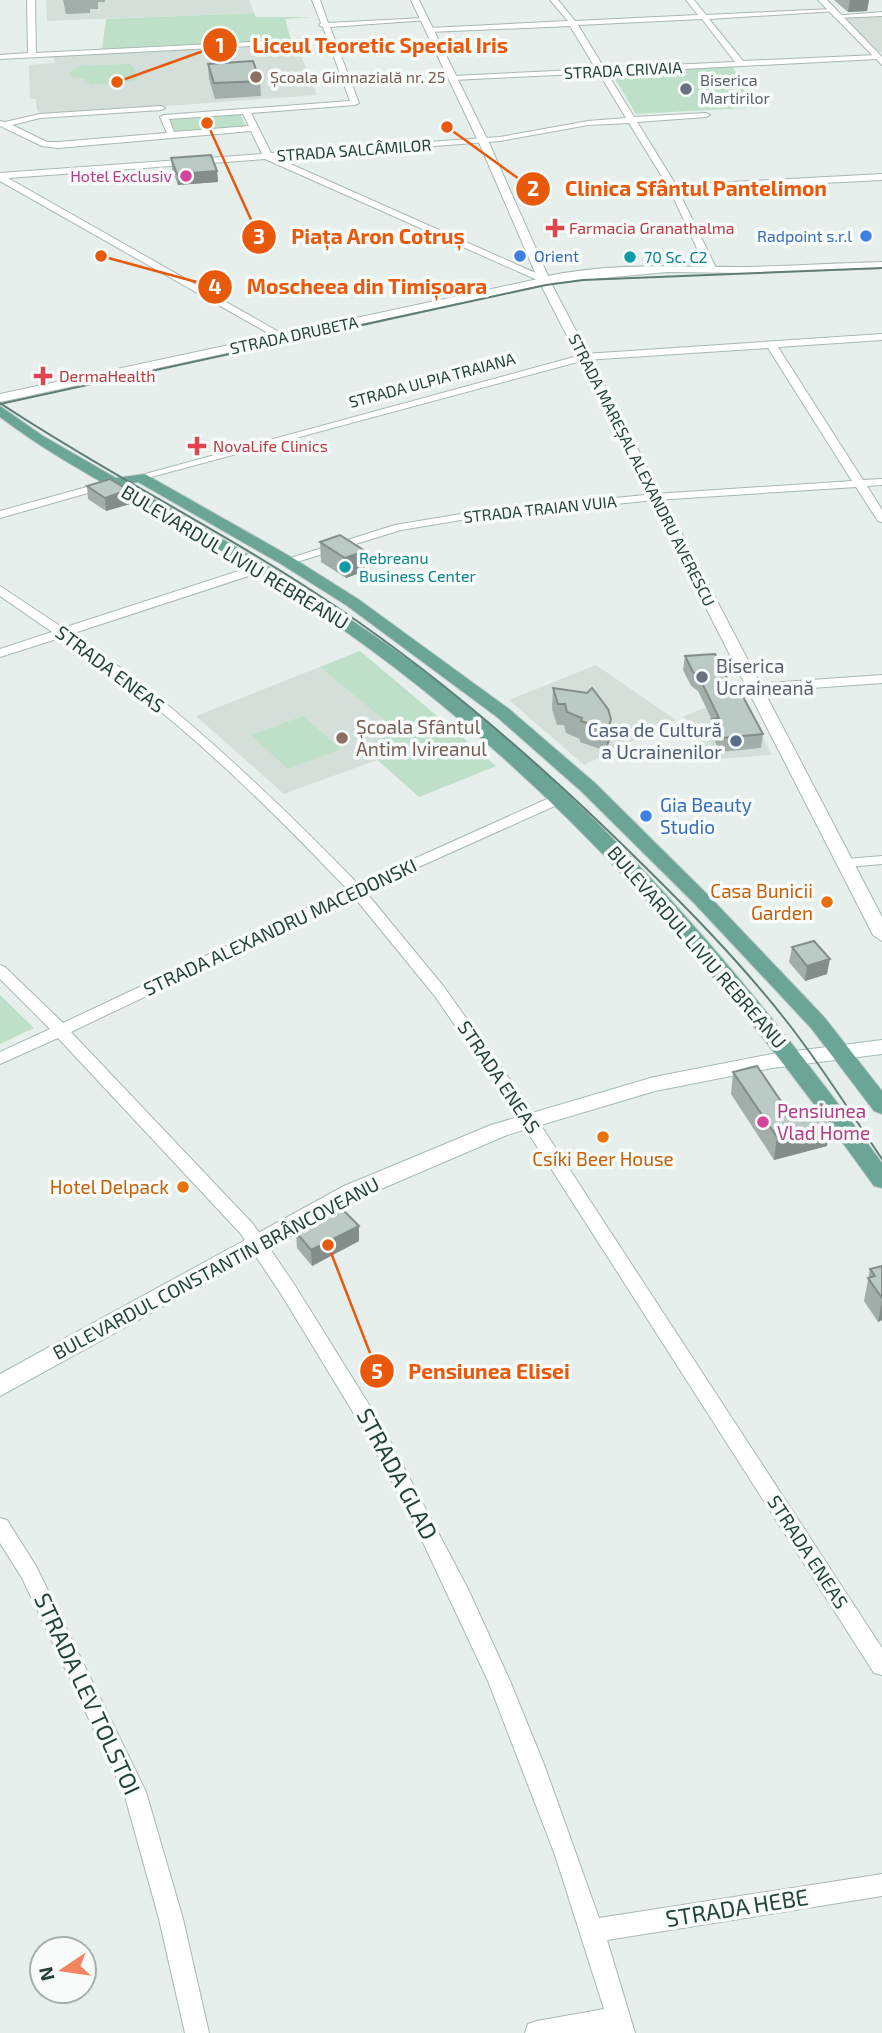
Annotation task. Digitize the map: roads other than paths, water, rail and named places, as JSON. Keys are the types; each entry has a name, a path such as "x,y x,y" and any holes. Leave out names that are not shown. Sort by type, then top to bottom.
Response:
{"main road":[{"name":"BULEVARDUL LIVIU REBREANU","path":"0,410 38,439 260,568 328,611 413,672 483,728 561,798 670,910 794,1058 882,1180"},
{"name":"STRADA ULPIA TRAIANA","path":"114,483 139,477"},
{"name":"BULEVARDUL LIVIU REBREANU","path":"139,477 287,561 352,602 439,663 503,713 588,787 730,929 842,1052 882,1106"},
{"name":"BULEVARDUL CONSTANTIN BRÂNCOVEANU","path":"0,1386 257,1242 382,1178 450,1149 529,1121 654,1084 794,1058 882,1047"}],"street":[{"path":"31,0 32,54"},
{"path":"171,134 164,117 355,103 323,25 316,0"},
{"name":"STRADA MAREȘAL ALEXANDRU AVERESCU","path":"415,0 483,141 544,280 882,935"},
{"path":"554,0 572,22 673,188 712,270"},
{"path":"690,0 741,64"},
{"path":"822,0 879,57"},
{"path":"323,25 572,22 882,13"},
{"path":"0,57 310,41"},
{"name":"STRADA CRIVAIA","path":"453,78 879,57"},
{"path":"2,124 40,116 160,108"},
{"path":"246,111 268,157 544,280"},
{"name":"STRADA SALCÂMILOR","path":"0,176 483,141 517,138 588,123 706,116"},
{"path":"2,124 45,144 58,145 254,128"},
{"path":"0,176 282,338"},
{"path":"673,188 882,177"},
{"name":"STRADA DRUBETA","path":"0,398 581,274 667,269 882,265"},
{"name":"STRADA ULPIA TRAIANA","path":"139,477 585,357 882,337"},
{"path":"771,344 882,519"},
{"name":"STRADA TRAIAN VUIA","path":"287,561 399,527 547,506 882,482"},
{"name":"STRADA ULPIA TRAIANA","path":"0,515 114,483"},
{"path":"0,653 260,568"},
{"name":"STRADA ENEAS","path":"0,590 135,685 206,744 290,822 356,890 439,991 529,1121 882,1666"},
{"path":"755,688 882,679"},
{"name":"STRADA ALEXANDRU MACEDONSKI","path":"0,1059 356,890 561,798"},
{"path":"846,863 882,860"},
{"name":"STRADA GLAD","path":"0,970 62,1030 257,1242 356,1398 409,1493 472,1617 521,1736 592,1931 621,2026"},
{"name":"STRADA LEV TOLSTOI","path":"0,1526 29,1572 135,1792 171,1919 197,2033"},
{"name":"STRADA HEBE","path":"592,1931 882,1885"},
{"path":"537,2033 621,2026"}],"tram line":[{"path":"1,404 546,285 583,280 882,268"},
{"path":"1,404 297,581 378,636 493,726 601,824 731,956 797,1035 882,1159"}],"place":[{"name":"Școala Gimnazială nr. 25","path":"256,77"},
{"name":"Liceul Teoretic Special Iris","path":"117,82"},
{"name":"Biserica Martirilor","path":"686,89"},
{"name":"Piața Aron Cotruș","path":"207,123"},
{"name":"Clinica Sfântul Pantelimon","path":"447,127"},
{"name":"Hotel Exclusiv","path":"186,176"},
{"name":"Farmacia Granathalma","path":"555,228"},
{"name":"Radpoint s.r.l","path":"866,236"},
{"name":"Moscheea din Timișoara","path":"101,256"},
{"name":"Orient","path":"520,256"},
{"name":"70 Sc. C2","path":"630,257"},
{"name":"DermaHealth","path":"43,376"},
{"name":"NovaLife Clinics","path":"197,446"},
{"name":"Rebreanu Business Center","path":"345,567"},
{"name":"Biserica Ucraineană","path":"702,677"},
{"name":"Școala Sfântul Antim Ivireanul","path":"342,738"},
{"name":"Casa de Cultură a Ucrainenilor","path":"736,741"},
{"name":"Gia Beauty Studio","path":"646,816"},
{"name":"Casa Bunicii Garden","path":"827,902"},
{"name":"Pensiunea Vlad Home","path":"763,1122"},
{"name":"Csíki Beer House","path":"603,1137"},
{"name":"Hotel Delpack","path":"183,1187"},
{"name":"Pensiunea Elisei","path":"328,1245"}]}
